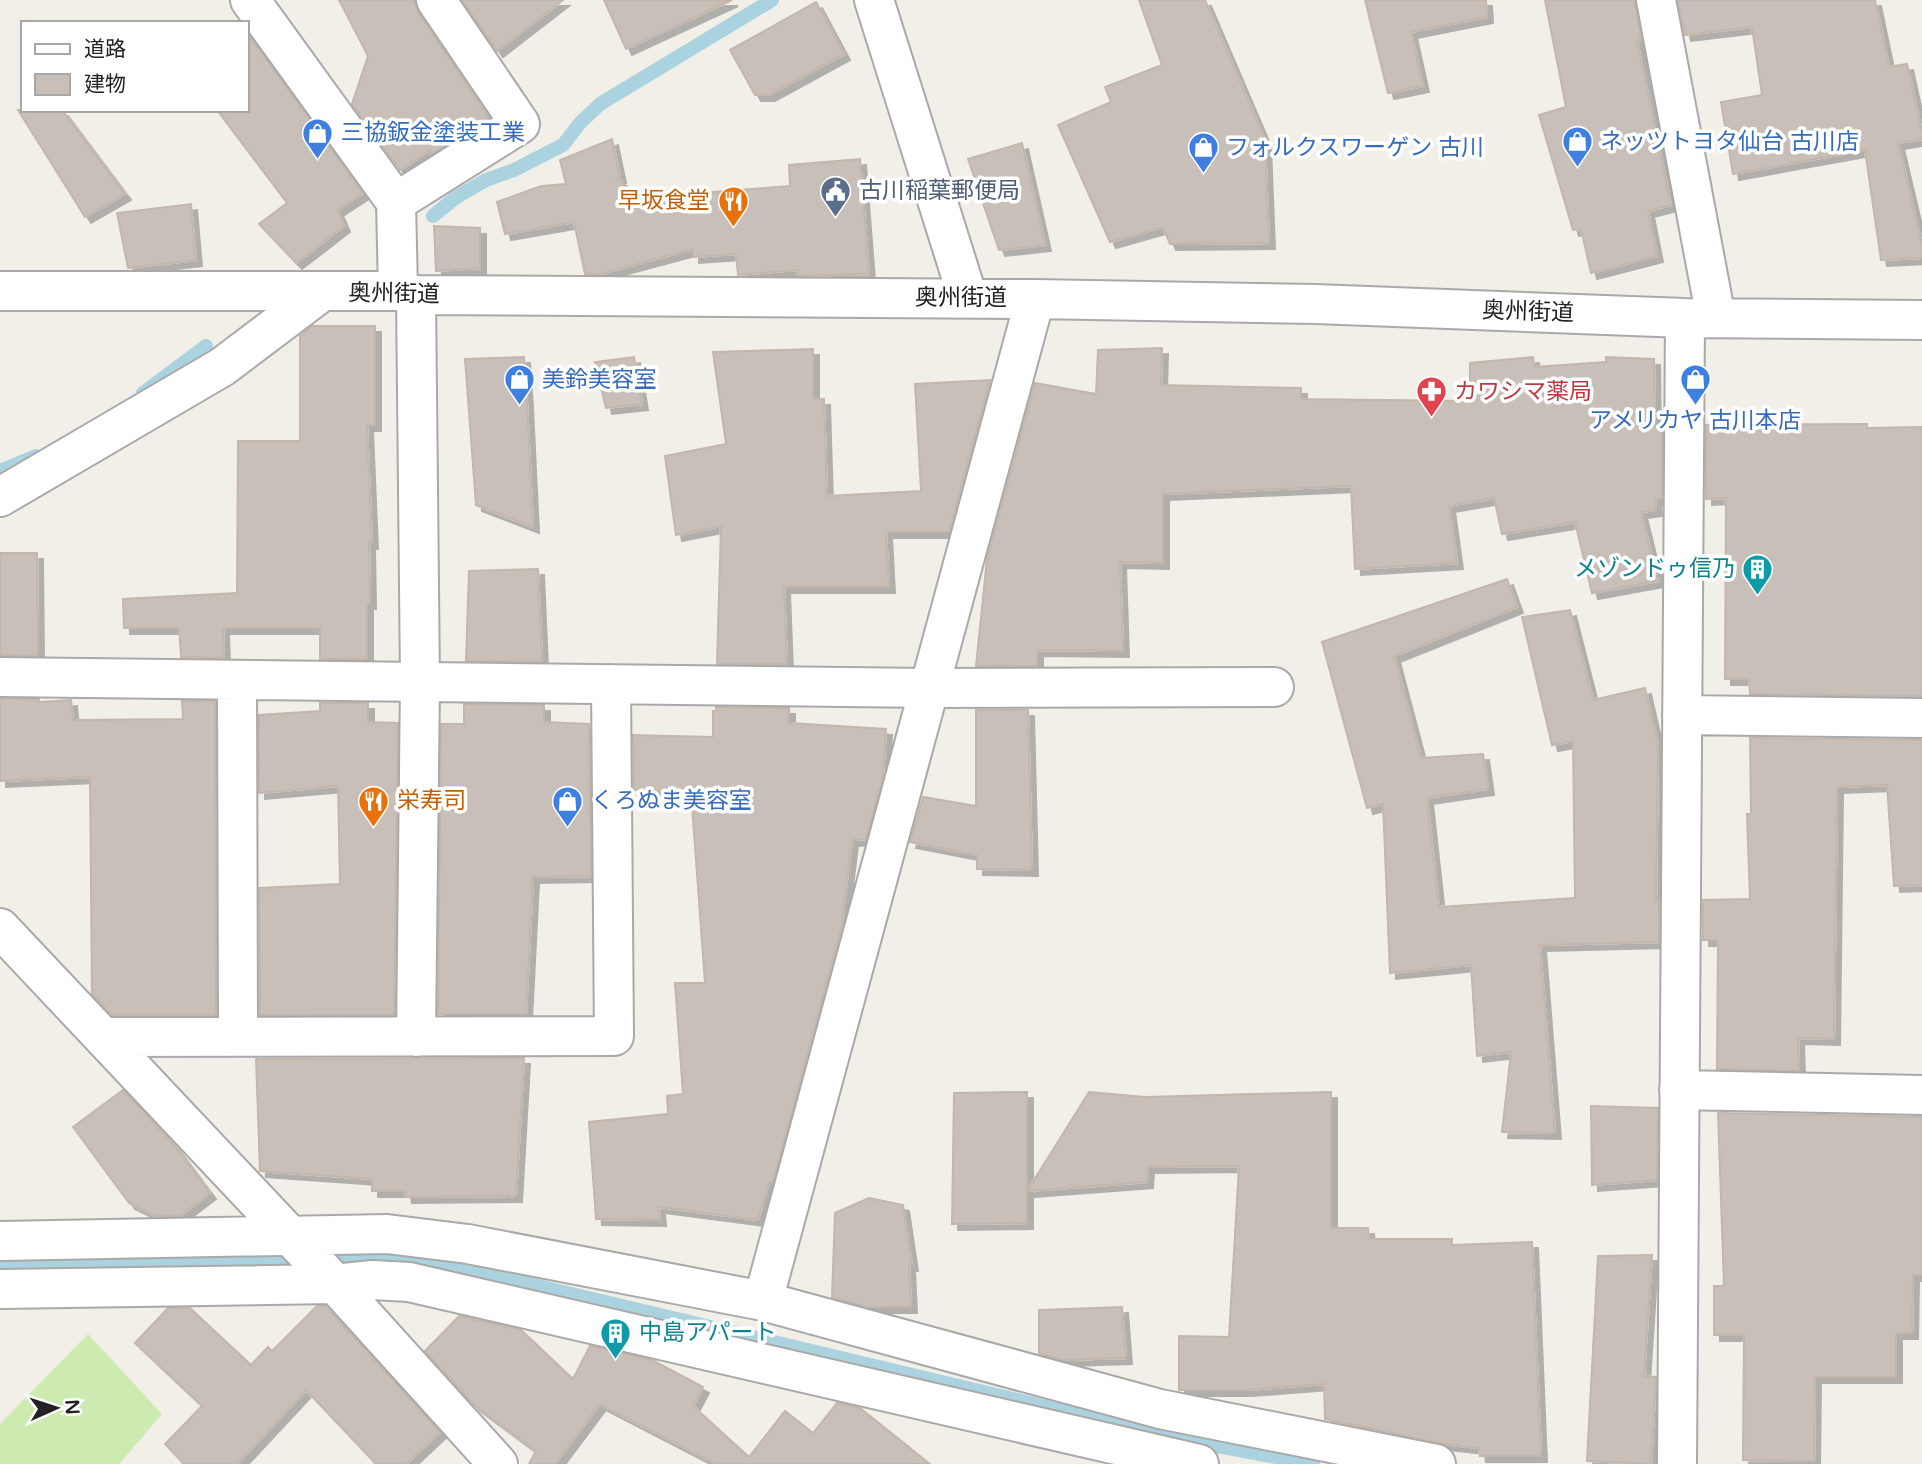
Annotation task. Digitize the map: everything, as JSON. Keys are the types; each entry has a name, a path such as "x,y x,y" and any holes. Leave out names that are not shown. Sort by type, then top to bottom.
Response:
{"street":[{"path":"250,0 396,202 407,293 420,682 416,1037"},
{"path":"396,202 520,124 436,0"},
{"path":"874,0 968,298"},
{"path":"1656,0 1700,318 1682,715 1677,1464"},
{"name":"奥州街道","path":"0,291 1035,299 1315,304 1700,318 1922,320"},
{"path":"0,497 222,367 320,293"},
{"path":"763,1301 1035,299"},
{"path":"0,677 929,688 1274,687"},
{"path":"237,680 238,1037"},
{"path":"103,1037 614,1036 611,684"},
{"path":"1682,715 1922,718"},
{"path":"0,928 331,1280 498,1464"},
{"path":"1679,1090 1922,1095"},
{"path":"0,1241 293,1242 387,1234 468,1244 763,1301 1160,1409 1436,1464"},
{"path":"0,1289 331,1280 409,1282 1199,1464"}],"green space":[{"path":"88,1334 162,1414 119,1464 0,1464 0,1424"}],"building":[{"path":"339,0 414,0 418,12 489,118 430,155 430,150 400,170 352,104 368,56"},
{"path":"462,0 563,0 497,51"},
{"path":"604,0 732,0 626,49"},
{"path":"1139,0 1205,0 1265,140 1269,243 1170,244 1163,227 1110,242 1058,125 1111,102 1105,87 1162,65"},
{"path":"1365,0 1486,0 1487,17 1411,32 1423,86 1388,93"},
{"path":"1545,0 1635,0 1641,40 1637,41 1671,205 1648,211 1657,256 1591,273 1581,229 1573,230 1539,115 1566,107"},
{"path":"1678,0 1875,0 1889,67 1907,64 1922,132 1922,139 1898,143 1922,245 1922,258 1881,260 1865,150 1733,174 1721,102 1762,95 1752,27 1685,35"},
{"path":"816,2 844,54 769,95 755,95 730,50"},
{"path":"248,34 363,193 337,210 344,226 296,263 259,224 287,203 219,112 248,112"},
{"path":"18,110 64,112 125,194 85,217"},
{"path":"612,139 620,177 616,180 621,180 624,195 649,192 649,197 790,186 789,165 860,159 869,274 797,276 797,270 738,275 736,254 693,257 693,249 600,274 585,274 574,222 505,234 497,202 541,186 566,184 560,160"},
{"path":"1022,143 1045,245 999,250 968,159"},
{"path":"191,204 196,260 128,268 117,213"},
{"path":"434,226 480,228 480,268 436,271"},
{"path":"312,326 375,326 375,425 367,425 372,543 369,543 367,659 320,659 320,628 223,628 224,658 181,657 179,628 124,628 123,599 237,593 238,441 300,441 300,336"},
{"path":"1162,348 1161,385 1301,388 1301,399 1470,401 1470,363 1533,357 1534,367 1606,362 1606,357 1654,359 1655,426 1662,426 1662,499 1655,499 1656,510 1641,512 1658,581 1592,593 1575,522 1502,534 1494,498 1449,506 1457,563 1355,569 1351,486 1163,494 1163,563 1120,562 1123,651 1037,650 1037,666 976,666 987,559 1035,383 1096,394 1098,350"},
{"path":"813,349 813,399 824,399 827,496 921,491 915,384 990,380 949,532 886,532 889,587 784,587 787,664 717,664 721,526 676,535 665,456 726,444 713,352"},
{"path":"524,357 533,527 476,505 465,359"},
{"path":"634,357 642,404 606,408 595,362"},
{"path":"1867,424 1867,428 1922,427 1922,696 1750,694 1749,679 1725,679 1726,498 1706,499 1706,425"},
{"path":"0,553 37,553 38,656 0,655"},
{"path":"538,569 542,662 466,661 469,571"},
{"path":"1507,579 1517,607 1394,656 1421,758 1483,754 1488,789 1427,798 1439,907 1575,898 1573,741 1552,745 1522,617 1570,610 1593,700 1645,688 1658,745 1656,900 1659,900 1659,942 1540,945 1555,1133 1502,1132 1511,1052 1477,1056 1471,965 1390,973 1383,804 1367,808 1322,642"},
{"path":"0,699 39,699 39,702 71,700 73,720 183,719 182,701 215,701 216,1015 112,1015 92,994 90,777 0,781"},
{"path":"320,703 368,703 368,722 398,723 394,1015 260,1015 259,888 340,884 338,786 259,793 259,715 320,711"},
{"path":"464,704 544,705 544,722 589,724 591,876 533,877 526,1014 438,1014 441,724 464,724"},
{"path":"716,707 789,708 789,723 886,729 883,775 866,839 852,840 841,929 773,1182 769,1182 758,1220 659,1207 660,1220 596,1219 589,1122 668,1114 667,1096 683,1094 675,983 705,983 691,792 634,790 633,735 713,737 713,711 716,711"},
{"path":"976,710 1028,710 1032,870 977,869 977,855 910,842 923,797 976,806"},
{"path":"1750,738 1922,740 1922,885 1894,886 1887,785 1837,787 1834,1039 1798,1038 1799,1071 1717,1069 1718,940 1703,940 1703,900 1750,899 1747,814 1751,814"},
{"path":"524,1058 516,1196 406,1197 405,1191 372,1191 372,1179 260,1171 256,1059"},
{"path":"123,1090 174,1145 210,1193 180,1216 156,1216 129,1203 73,1127"},
{"path":"1027,1092 1027,1223 952,1224 954,1093"},
{"path":"1089,1092 1145,1097 1331,1092 1331,1228 1368,1228 1369,1239 1452,1239 1452,1245 1532,1242 1541,1456 1480,1456 1479,1448 1443,1444 1325,1419 1324,1384 1246,1390 1179,1390 1179,1336 1229,1337 1239,1166 1148,1167 1147,1182 1027,1191"},
{"path":"1591,1106 1658,1108 1657,1180 1592,1185"},
{"path":"1718,1113 1922,1117 1922,1275 1913,1275 1912,1333 1896,1333 1896,1377 1815,1377 1814,1461 1743,1460 1744,1335 1714,1335 1714,1286 1724,1286"},
{"path":"869,1198 903,1205 912,1265 909,1265 911,1307 868,1307 832,1297 835,1213"},
{"path":"1652,1255 1644,1376 1656,1377 1651,1464 1587,1461 1598,1256"},
{"path":"317,1306 325,1306 330,1311 440,1432 406,1464 376,1464 306,1390 237,1464 184,1464 165,1444 202,1406 135,1343 168,1308 190,1308 251,1365 268,1347 272,1351"},
{"path":"1122,1307 1126,1358 1062,1360 1039,1353 1039,1310"},
{"path":"459,1316 521,1330 573,1379 590,1346 652,1360 703,1387 693,1406 749,1457 785,1411 813,1433 837,1403 860,1408 930,1464 716,1464 600,1404 555,1464 529,1464 536,1451 474,1405 425,1351"}],"waterway":[{"path":"433,216 455,198 486,180 514,170 563,145 580,123 600,104 772,0"},
{"path":"143,393 206,346"},
{"path":"0,471 36,456"},
{"path":"0,1266 369,1261 445,1264 1186,1440 1313,1464"}],"place":[{"name":"三協鈑金塗装工業","path":"318,160"},
{"name":"ネッツトヨタ仙台 古川店","path":"1577,169"},
{"name":"フォルクスワーゲン 古川","path":"1203,175"},
{"name":"古川稲葉郵便局","path":"836,218"},
{"name":"早坂食堂","path":"733,228"},
{"name":"美鈴美容室","path":"519,407"},
{"name":"アメリカヤ 古川本店","path":"1695,407"},
{"name":"カワシマ薬局","path":"1431,419"},
{"name":"メゾンドゥ信乃","path":"1758,596"},
{"name":"栄寿司","path":"374,828"},
{"name":"くろぬま美容室","path":"568,828"},
{"name":"中島アパート","path":"616,1360"}]}
